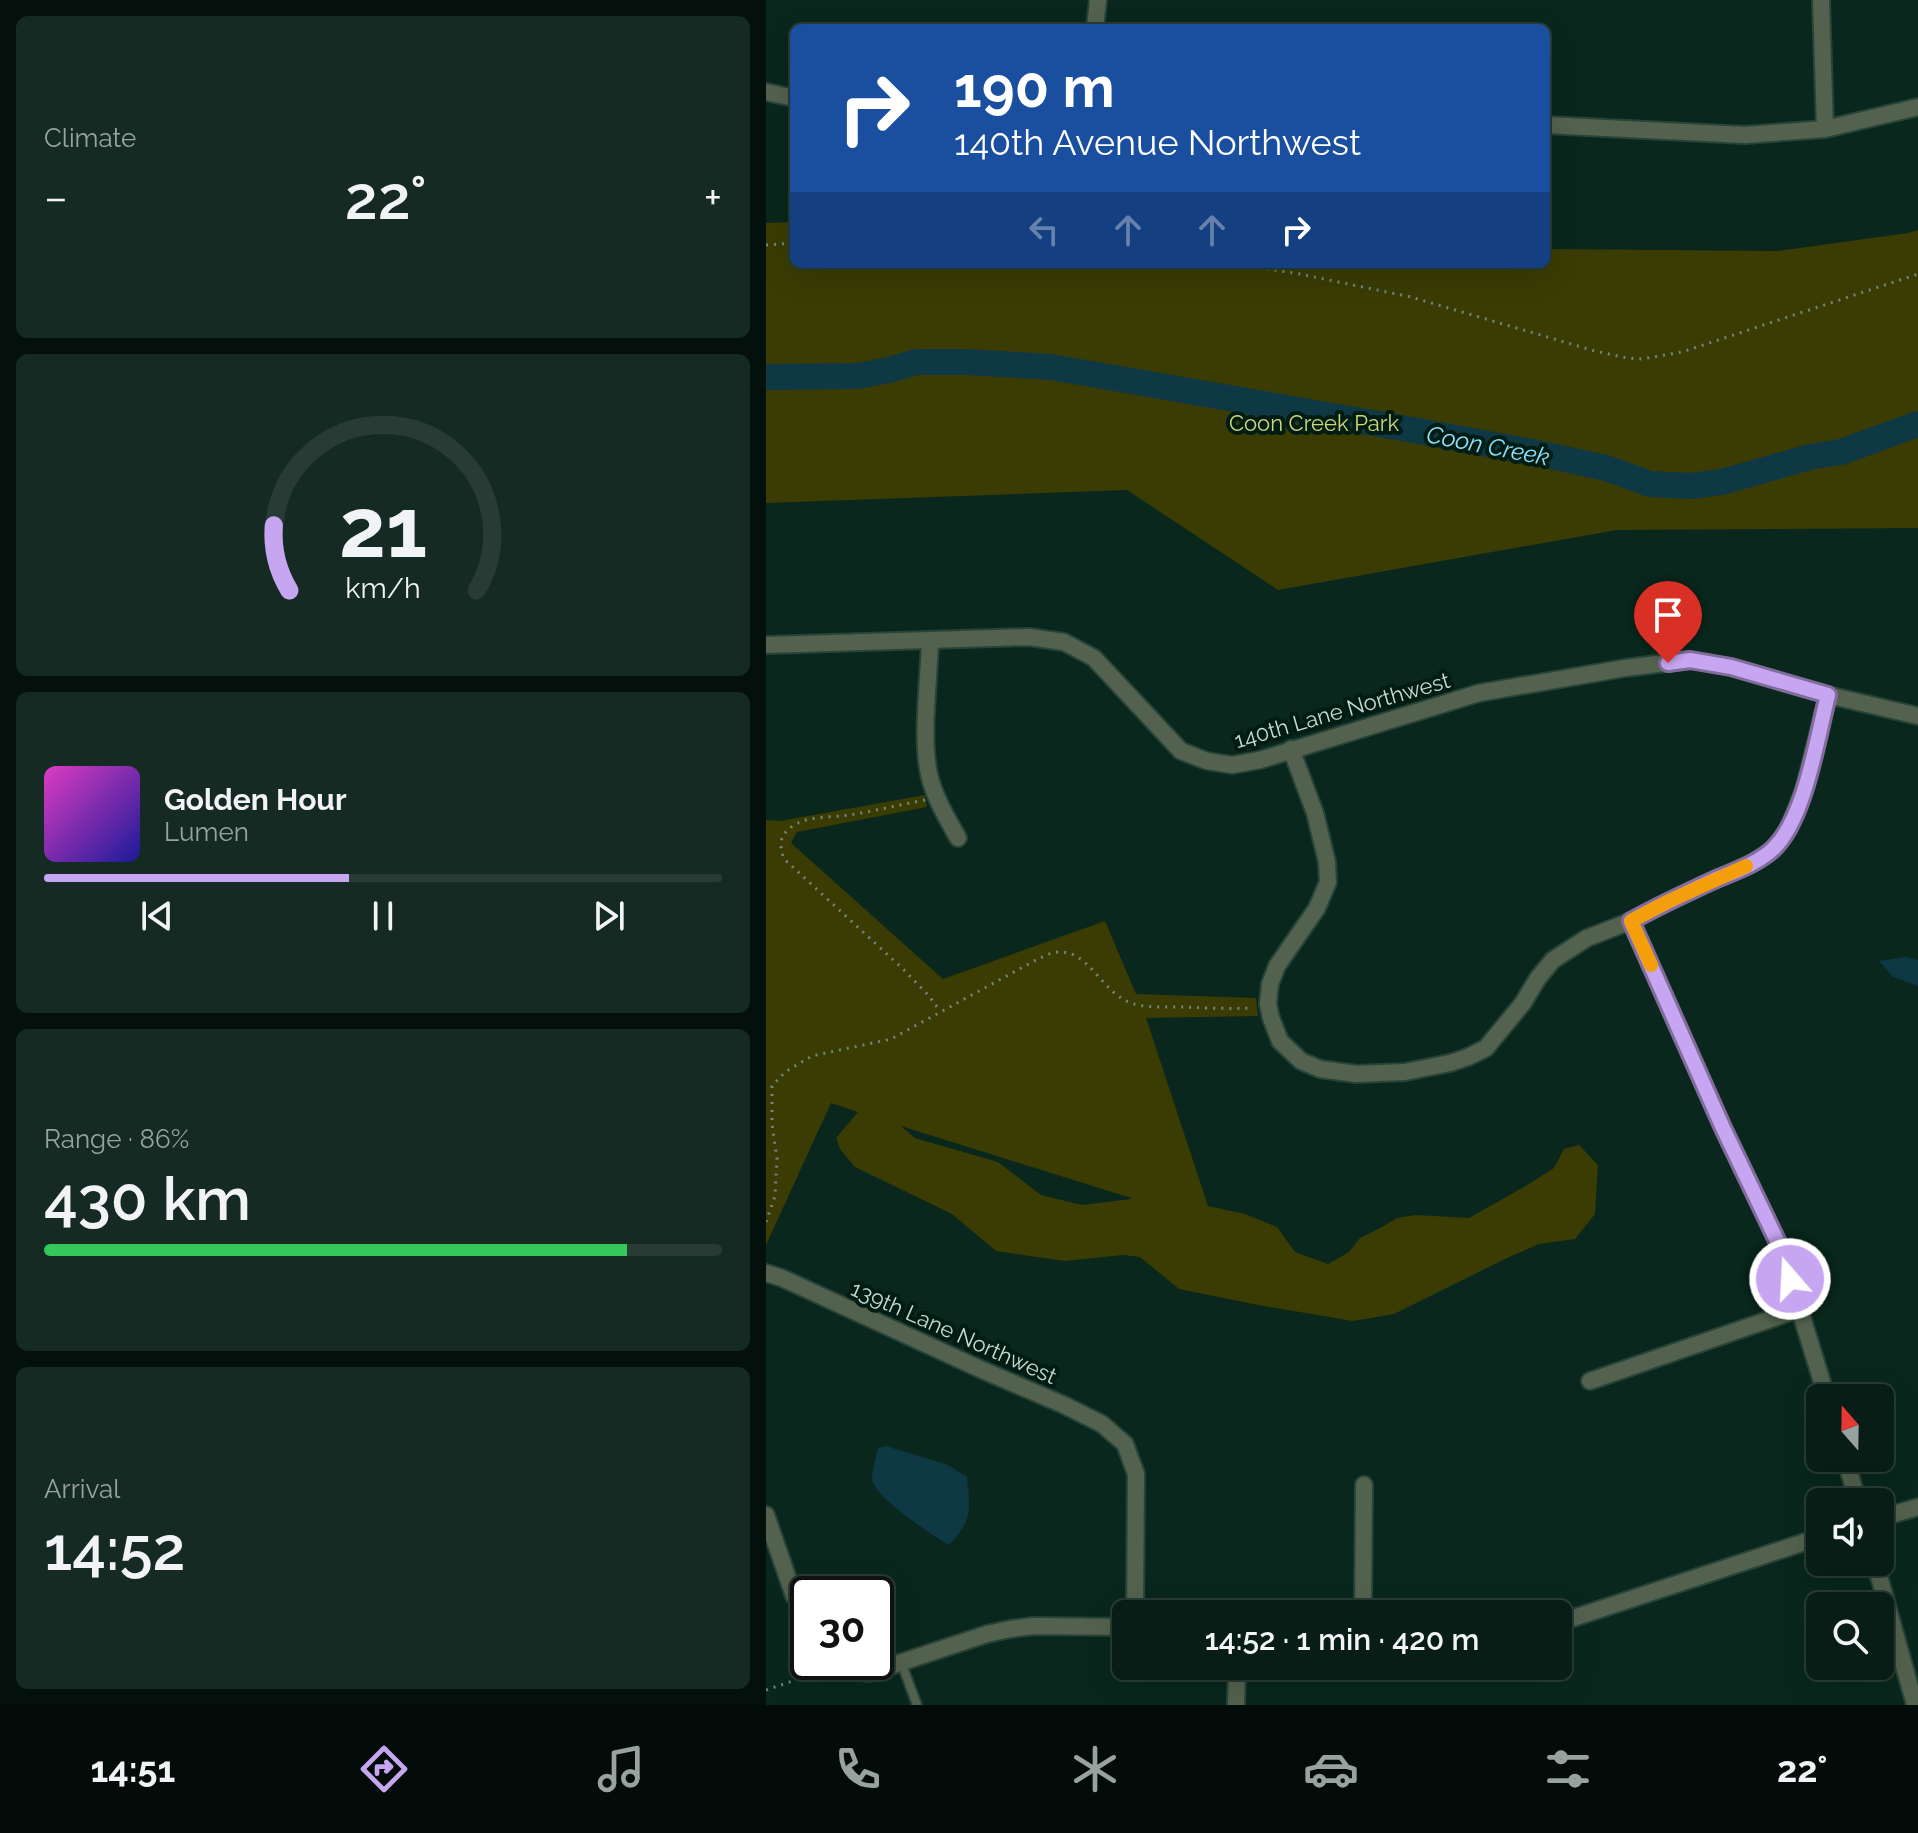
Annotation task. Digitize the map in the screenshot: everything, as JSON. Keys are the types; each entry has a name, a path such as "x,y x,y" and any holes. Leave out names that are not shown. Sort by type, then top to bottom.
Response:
{"street":[{"path":"1095,24 1098,0"},
{"path":"1821,0 1825,129"},
{"path":"766,92 790,97"},
{"path":"1550,125 1745,135 1825,129 1918,107"},
{"name":"140th Lane Northwest","path":"766,645 1029,637 1064,642 1094,658 1181,751 1207,761 1232,765 1260,760 1479,693 1690,660 1731,667 1828,695 1918,716"},
{"path":"930,641 929,774 936,798 958,838"},
{"path":"1291,749 1315,813 1327,862 1328,882 1317,908 1277,966 1270,984 1270,1011 1280,1041 1301,1061 1320,1069 1356,1074 1405,1072 1450,1063 1486,1048 1553,960 1587,938 1631,921 1773,850 1788,830 1804,790 1828,695"},
{"path":"1631,921 1723,1128 1781,1249 1823,1384"},
{"name":"139th Lane Northwest","path":"766,1273 1064,1405 1102,1424 1125,1444 1136,1474 1135,1600"},
{"path":"1590,1381 1800,1309"},
{"path":"1363,1600 1364,1485"},
{"path":"1894,1514 1918,1507"},
{"path":"766,1515 790,1584"},
{"path":"1572,1618 1806,1542"},
{"path":"1879,1576 1915,1705"},
{"path":"894,1664 1010,1629 1033,1626 1112,1627"},
{"path":"1236,1705 1237,1680"}],"lane":[{"path":"901,1661 917,1705"}],"path":[{"path":"766,245 790,243"},
{"path":"1261,268 1411,297 1595,351 1642,359 1682,352 1918,274"},
{"path":"936,798 849,815 803,820 790,828 780,846 784,859 902,968 941,1012"},
{"path":"766,1222 775,1196 777,1159 772,1124 772,1086 785,1072 812,1056 891,1039 1036,960 1056,952 1069,953 1085,961 1111,992 1136,1004 1270,1011"},
{"path":"766,1690 801,1680"}],"green space":[{"name":"Coon Creek Park","path":"790,222 790,268 1550,268 1550,249 1778,251 1918,230 1918,528 1617,530 1278,590 1127,490 766,503 766,223"},
{"path":"925,795 927,807 797,832 791,843 943,979 1105,921 1136,994 1256,998 1258,1016 1146,1018 1208,1206 1245,1214 1277,1227 1295,1252 1328,1264 1349,1252 1360,1238 1397,1218 1416,1215 1469,1218 1554,1168 1564,1149 1579,1145 1598,1165 1595,1214 1575,1239 1539,1244 1394,1314 1353,1321 1179,1289 1140,1257 1123,1255 1065,1261 996,1251 952,1214 855,1167 840,1149 836,1138 858,1112 831,1103 766,1245 766,820 780,821","holes":["901,1126 1131,1198 1082,1205 1041,1195 998,1162 915,1138"]}],"water":[{"path":"1906,957 1918,960 1918,986 1893,977 1879,961"},
{"path":"886,1446 948,1465 967,1477 968,1514 949,1545 905,1515 875,1487 872,1475 878,1448"}],"waterway":[{"name":"Coon Creek","path":"766,377 858,376 916,362 1051,367 1532,452 1606,468 1650,484 1691,486 1722,482 1810,457 1841,452 1918,424"}],"slow traffic":[{"path":"1651,965 1631,921 1746,866"}],"route":[{"path":"1668,663 1690,660 1731,667 1828,695 1804,790 1788,830 1773,850 1631,921 1723,1128 1781,1249 1790,1279"}]}
